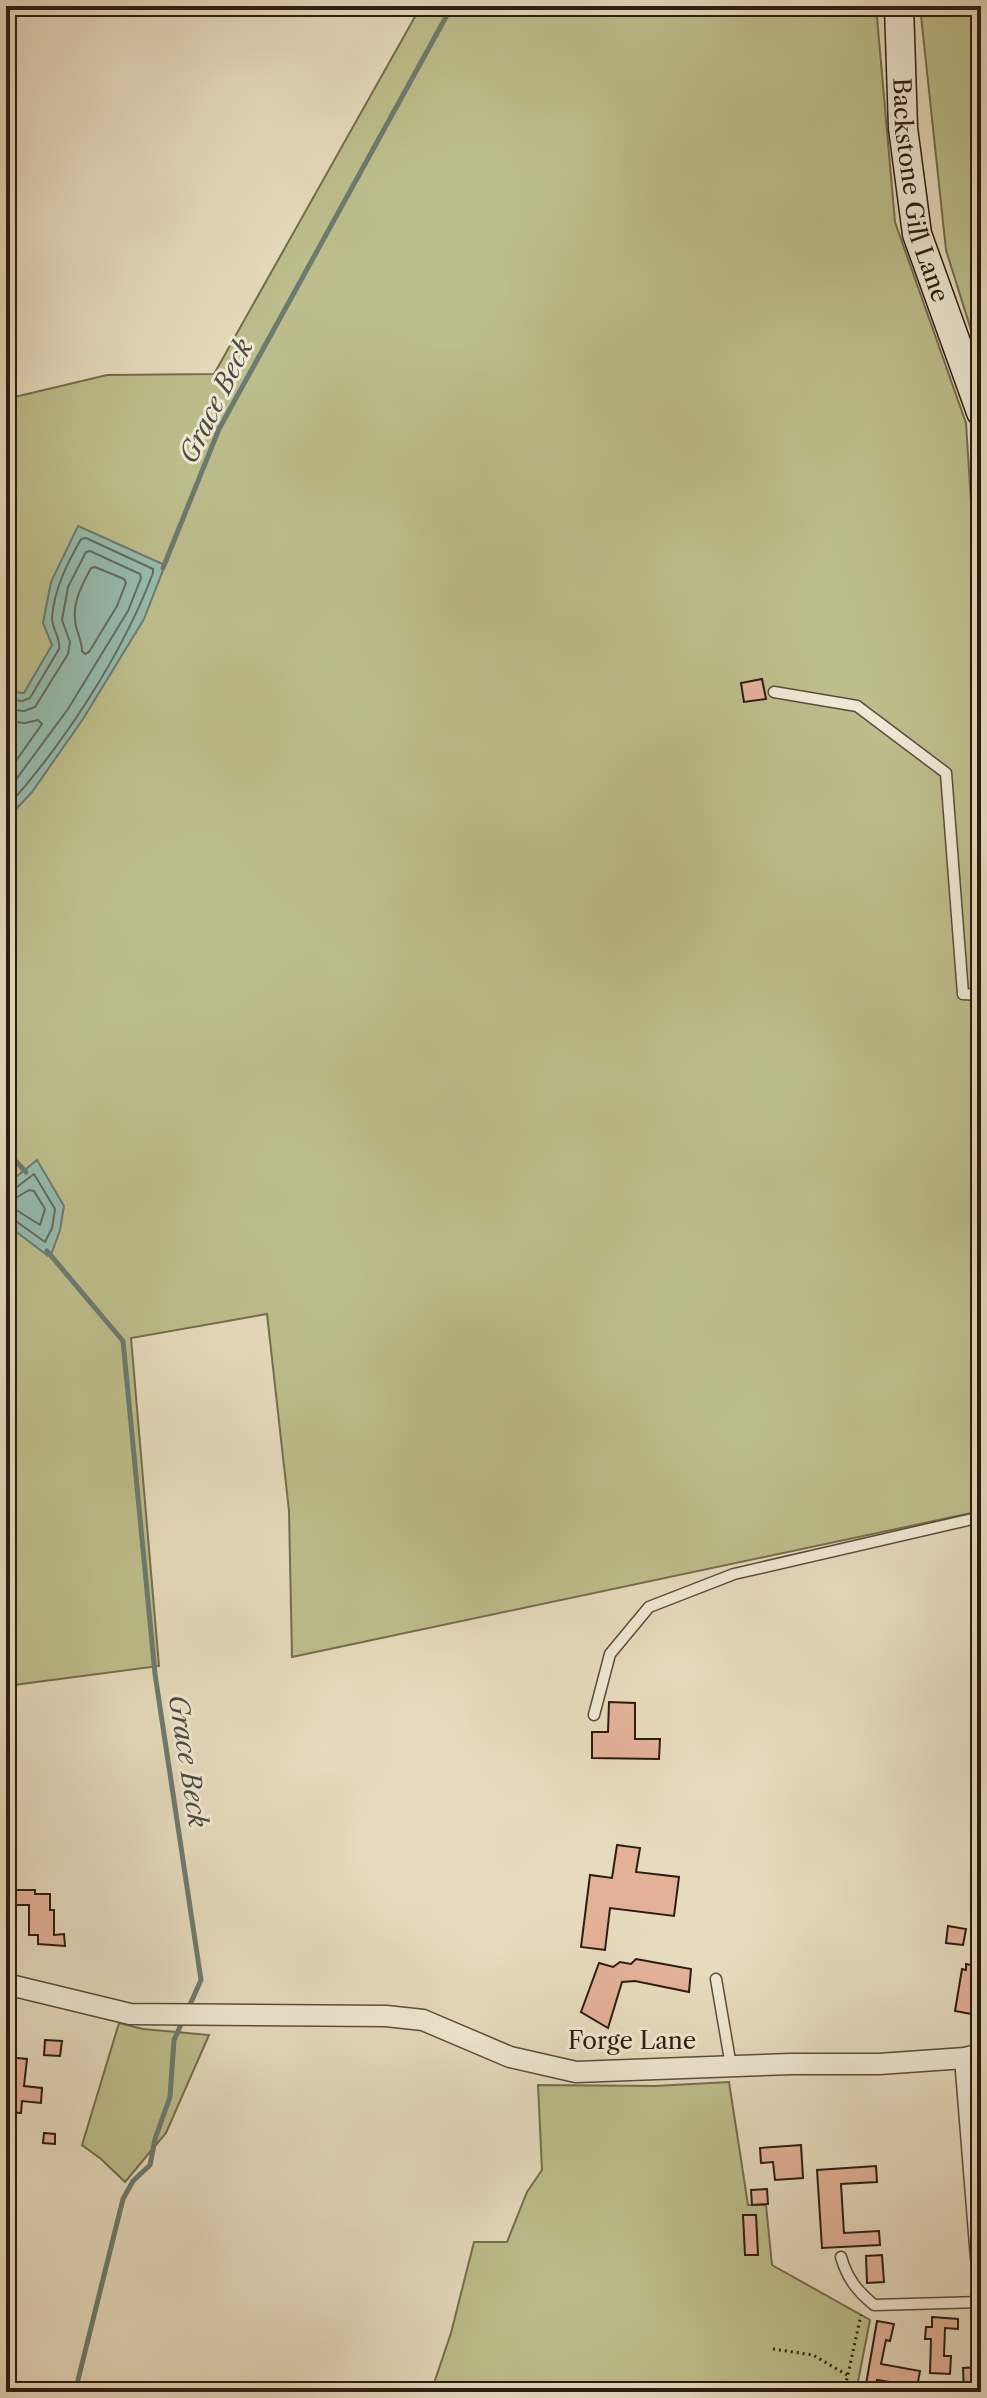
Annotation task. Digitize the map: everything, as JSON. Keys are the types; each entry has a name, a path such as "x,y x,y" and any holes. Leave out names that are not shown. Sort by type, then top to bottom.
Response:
{"street":[{"name":"Backstone Gill Lane","path":"899,6 903,128 917,234 981,412"},
{"name":"Forge Lane","path":"6,1984 130,2014 386,2016 423,2020 510,2057 576,2072 879,2064 973,2056"},
{"path":"973,2056 981,2258"}],"lane":[{"path":"774,692 857,706 946,773 963,994 981,995"},
{"path":"594,1715 610,1654 649,1607 734,1574 981,1517"},
{"path":"716,1979 731,2066"},
{"path":"841,2257 854,2286 874,2305 981,2302"}],"path":[{"path":"844,2392 861,2315"},
{"path":"773,2349 813,2355 847,2375"}],"green space":[{"path":"421,6 876,6 895,222 966,423 981,658 981,1511 292,1657 289,1511 267,1314 131,1338 159,1666 6,1686 6,399 107,375 214,374"},
{"path":"920,6 981,6 981,362 946,250"},
{"path":"119,2023 143,2029 209,2035 166,2133 125,2182 82,2145"},
{"path":"729,2082 748,2205 766,2205 772,2265 870,2320 856,2392 431,2392 451,2333 474,2242 507,2242 527,2192 542,2170 538,2085 654,2086"}],"water":[{"path":"78,526 165,565 144,619 83,719 32,792 6,820 6,691 24,693 52,645 43,623 51,582"},
{"path":"37,1160 64,1206 60,1230 48,1256 6,1224 6,1185"}],"building":[{"path":"762,679 766,699 744,702 741,683"},
{"path":"609,1702 635,1703 635,1739 660,1739 659,1759 592,1758 592,1732 608,1732"},
{"path":"617,1845 640,1848 636,1872 679,1877 674,1916 610,1908 605,1950 581,1947 590,1875 612,1878"},
{"path":"7,1890 35,1890 35,1894 50,1894 50,1910 54,1910 54,1935 64,1934 65,1946 38,1944 38,1935 29,1935 29,1905 8,1905"},
{"path":"948,1926 966,1929 963,1945 946,1943"},
{"path":"636,1959 691,1969 689,1992 635,1981 622,1982 608,2028 581,2012 599,1963 613,1967 620,1962 631,1964"},
{"path":"966,1964 981,1967 977,2015 955,2011 962,1969 966,1970"},
{"path":"45,2040 62,2041 60,2056 44,2055"},
{"path":"6,2057 27,2059 24,2086 42,2088 41,2103 22,2101 21,2113 6,2112 9,2082 6,2082"},
{"path":"44,2133 55,2134 55,2144 43,2143"},
{"path":"801,2145 803,2178 775,2180 773,2162 761,2163 760,2148"},
{"path":"6,2149 13,2149 10,2170 6,2170"},
{"path":"876,2166 877,2182 841,2184 844,2233 879,2231 880,2245 822,2248 817,2170"},
{"path":"767,2189 768,2204 752,2205 751,2190"},
{"path":"743,2215 756,2215 758,2255 745,2255"},
{"path":"882,2255 884,2282 867,2283 866,2256"},
{"path":"932,2317 958,2319 958,2329 945,2328 944,2356 951,2356 950,2374 930,2373 931,2339 925,2339 926,2327 932,2327"},
{"path":"877,2321 894,2324 890,2341 886,2340 881,2364 920,2371 913,2392 900,2392 902,2384 877,2380 875,2392 865,2390"},
{"path":"977,2367 978,2390 964,2391 963,2368"}],"waterway":[{"name":"Grace Beck","path":"163,568 219,429 452,6"},
{"name":"Grace Beck","path":"6,1151 26,1172"},
{"name":"Grace Beck","path":"47,1251 123,1341 155,1674 201,1980 188,2009"},
{"name":"Grace Beck","path":"75,2392 123,2199 133,2181 150,2165 155,2139 170,2097 174,2040 184,2018"}]}
